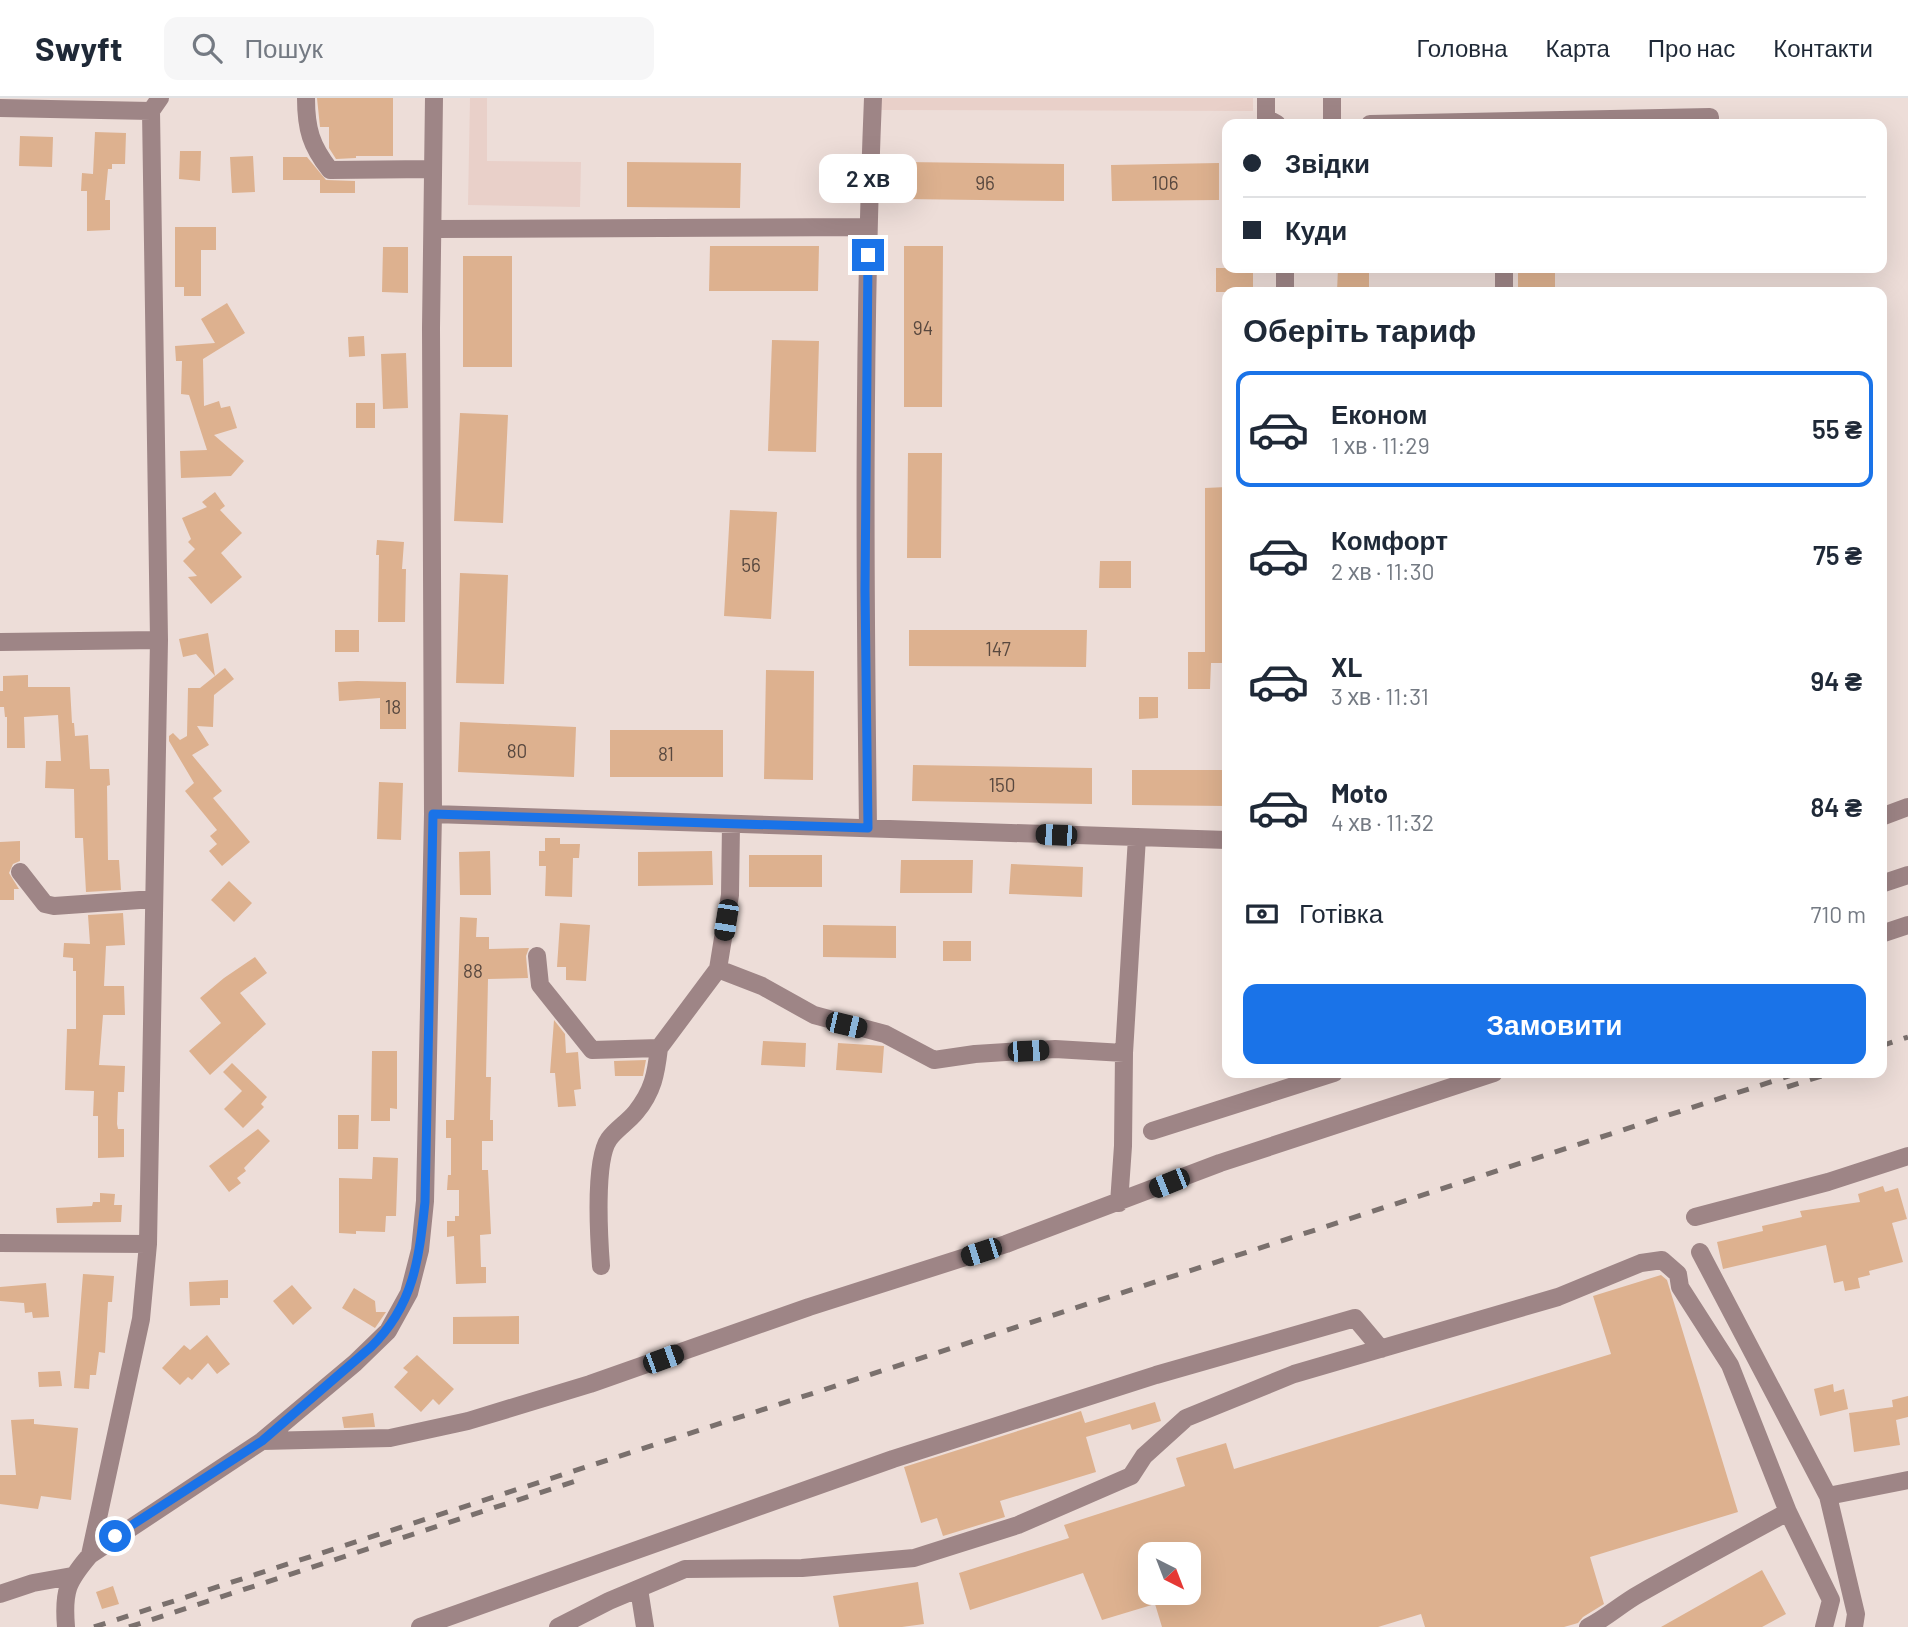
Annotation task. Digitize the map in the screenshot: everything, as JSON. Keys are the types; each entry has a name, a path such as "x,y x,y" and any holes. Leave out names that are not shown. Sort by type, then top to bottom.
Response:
{"street":[{"path":"306,98 306,122 316,152 330,170 432,169"},
{"path":"66,1627 64,1601 72,1576 90,1555 262,1441 388,1331 409,1293 420,1250 425,1202 433,814 431,356 434,98"},
{"path":"868,828 865,590 868,227 873,98"},
{"path":"1266,98 1268,119"},
{"path":"1332,98 1332,119"},
{"path":"0,108 155,105 159,640 148,1244 141,1319 90,1555"},
{"path":"433,229 868,227"},
{"path":"0,642 159,640"},
{"path":"1887,815 1908,807"},
{"path":"433,814 1222,840"},
{"path":"601,1266 597,1218 607,1140 636,1112 654,1082 659,1048 718,970 730,895 731,824"},
{"path":"1118,1203 1137,837"},
{"path":"20,872 45,904 54,906 154,899"},
{"path":"1887,882 1908,875"},
{"path":"1887,932 1908,925"},
{"path":"537,956 540,985 592,1050 659,1048"},
{"path":"718,970 762,986 814,1015 885,1034 934,1060 975,1054 1055,1049 1124,1053"},
{"path":"1152,1131 1318,1078"},
{"path":"262,1441 390,1438 468,1421 590,1384 809,1307 1006,1244 1220,1163 1479,1078"},
{"path":"1695,1217 1828,1182 1908,1156"},
{"path":"0,1243 148,1244"},
{"path":"1700,1252 1828,1496 1856,1614 1854,1627"},
{"path":"558,1627 609,1601 685,1569 802,1568 914,1558 1018,1525 1131,1476 1144,1456 1186,1418 1294,1374 1558,1297 1641,1262 1662,1260 1678,1274 1680,1287 1730,1364 1788,1512 1830,1600 1824,1627"},
{"path":"420,1627 893,1459 1157,1375 1355,1318 1381,1349"},
{"path":"1828,1496 1908,1480"},
{"path":"1588,1627 1610,1616 1633,1597 1788,1512"},
{"path":"0,1594 33,1583 72,1576"},
{"path":"639,1588 645,1627"}],"shaded area":[{"path":"470,98 487,98 487,161 581,162 580,207 468,205"},
{"path":"880,98 1253,98 1253,111 880,110"}],"building":[{"path":"317,98 393,98 393,156 336,159 329,148 329,127 320,127"},
{"path":"95,132 126,133 125,164 112,164 112,169 108,169 105,200 110,200 110,230 87,231 87,191 81,191 82,173 93,174"},
{"path":"20,136 53,137 52,167 19,166"},
{"path":"180,151 201,151 200,181 179,179"},
{"path":"253,156 255,192 232,193 230,157"},
{"path":"283,157 307,157 326,180 355,181 355,193 320,193 320,180 283,180"},
{"path":"627,162 741,163 740,208 627,207"},
{"path":"906,162 1064,164 1064,201 905,199"},
{"path":"1219,163 1219,200 1112,201 1111,165"},
{"path":"175,227 216,227 216,250 201,250 201,296 184,296 184,287 175,287"},
{"path":"710,246 819,246 818,291 709,291"},
{"path":"904,246 943,246 942,407 904,407"},
{"path":"383,247 408,247 408,293 382,292"},
{"path":"463,256 512,256 512,367 463,367"},
{"path":"1216,268 1222,268 1222,273 1253,273 1253,287 1222,287 1222,292 1216,292"},
{"path":"1338,273 1369,273 1369,287 1337,287"},
{"path":"1518,273 1555,273 1555,287 1518,287"},
{"path":"227,303 245,333 203,359 204,406 219,401 221,408 230,406 237,428 214,435 244,461 231,476 181,478 180,451 207,450 189,395 181,394 182,361 176,361 175,346 215,343 201,319"},
{"path":"364,336 365,356 349,357 348,337"},
{"path":"772,340 819,341 816,452 768,451"},
{"path":"406,353 408,408 383,409 381,354"},
{"path":"356,403 375,403 375,428 356,428"},
{"path":"460,413 508,415 503,523 454,521"},
{"path":"908,453 942,453 941,558 907,558"},
{"path":"1222,487 1222,663 1211,663 1210,689 1188,689 1188,652 1205,652 1205,488"},
{"path":"215,492 225,506 220,510 242,533 221,553 242,577 211,604 188,577 197,576 183,561 195,549 188,542 191,539 182,518 207,507 202,502"},
{"path":"730,510 777,512 771,619 724,616"},
{"path":"377,540 404,542 402,569 406,569 405,622 378,622"},
{"path":"1100,561 1131,561 1131,588 1099,588"},
{"path":"460,573 508,575 504,684 456,683"},
{"path":"335,630 359,630 359,652 335,652"},
{"path":"909,630 1087,630 1086,667 909,666"},
{"path":"208,633 215,676 196,654 183,657 179,639"},
{"path":"225,668 234,679 214,695 213,727 197,726 209,745 192,755 222,791 213,798 250,842 222,866 209,851 217,844 210,836 217,830 185,791 194,783 169,741 169,736 173,733 180,740 187,736 188,688 200,688"},
{"path":"766,670 814,671 813,780 764,779"},
{"path":"28,675 28,687 70,687 75,736 88,735 90,769 109,769 108,860 119,860 121,890 86,892 83,838 75,838 74,789 45,788 46,761 61,761 58,715 24,717 25,748 7,748 7,717 4,707 0,707 3,676"},
{"path":"338,682 406,682 406,729 380,729 380,698 339,701"},
{"path":"1139,697 1158,697 1158,718 1139,719"},
{"path":"460,722 576,727 574,777 458,772"},
{"path":"610,730 723,730 723,777 610,777"},
{"path":"913,765 1092,768 1092,804 912,801"},
{"path":"1132,770 1222,770 1222,806 1132,805"},
{"path":"379,782 403,783 401,840 377,839"},
{"path":"545,838 560,838 560,844 580,844 579,858 573,858 572,897 545,896 546,866 539,866 539,851 545,851"},
{"path":"20,841 20,861 13,864 9,873 19,889 14,889 14,900 0,900 0,842"},
{"path":"490,851 491,895 460,895 459,852"},
{"path":"712,851 713,885 638,886 638,852"},
{"path":"749,855 822,855 822,887 749,887"},
{"path":"901,860 973,860 972,893 900,893"},
{"path":"1011,864 1083,867 1082,897 1009,894"},
{"path":"229,881 252,903 234,922 211,900"},
{"path":"123,913 125,945 106,946 104,986 124,986 125,1015 103,1015 99,1065 125,1066 124,1092 118,1092 117,1124 118,1129 124,1129 124,1157 98,1158 98,1116 93,1116 94,1091 65,1090 67,1029 76,1029 76,971 73,971 73,958 63,957 64,943 90,944 88,915"},
{"path":"460,917 477,918 476,937 489,937 489,949 529,948 526,956 528,978 488,979 486,1077 491,1077 490,1120 493,1120 493,1141 482,1141 482,1170 488,1170 491,1234 480,1235 481,1267 486,1267 486,1283 456,1284 454,1236 447,1237 447,1221 455,1221 455,1216 459,1216 459,1190 447,1190 448,1175 451,1175 451,1138 446,1138 446,1120 454,1120"},
{"path":"560,923 590,925 586,981 566,980 566,967 557,967"},
{"path":"823,925 896,926 896,958 823,957"},
{"path":"943,941 971,941 971,961 943,961"},
{"path":"255,957 267,973 240,993 266,1024 210,1075 189,1051 221,1023 200,998"},
{"path":"554,1020 565,1034 566,1053 578,1052 581,1089 574,1090 576,1106 558,1107 555,1073 550,1073"},
{"path":"763,1041 806,1043 805,1067 761,1065"},
{"path":"838,1043 884,1046 882,1073 836,1070"},
{"path":"372,1051 397,1051 397,1109 390,1108 390,1121 371,1121"},
{"path":"646,1060 643,1076 615,1076 614,1061"},
{"path":"232,1063 267,1097 261,1104 264,1107 243,1128 224,1109 242,1091 223,1072"},
{"path":"338,1115 359,1115 358,1149 338,1149"},
{"path":"258,1129 270,1141 237,1178 241,1183 229,1192 209,1166"},
{"path":"373,1157 398,1158 396,1216 386,1216 385,1232 339,1233 339,1178 372,1179"},
{"path":"1883,1186 1885,1192 1898,1188 1907,1219 1892,1223 1903,1262 1869,1271 1870,1275 1858,1278 1860,1288 1845,1291 1843,1281 1834,1283 1826,1245 1723,1269 1717,1242 1763,1231 1762,1226 1802,1217 1800,1211 1860,1202 1858,1194"},
{"path":"100,1193 115,1194 114,1205 122,1205 121,1222 57,1223 56,1208 92,1206 93,1202 100,1202"},
{"path":"83,1274 114,1276 112,1302 108,1302 105,1353 99,1352 96,1375 90,1375 89,1389 74,1388"},
{"path":"1661,1275 1667,1280 1738,1512 1590,1557 1604,1604 1578,1623 1564,1627 1425,1627 1421,1614 1378,1627 1162,1627 1155,1605 1201,1605 1201,1542 1138,1542 1138,1605 1152,1605 1102,1620 1083,1573 970,1610 959,1573 1069,1538 1064,1525 1185,1486 1176,1458 1226,1443 1234,1469 1611,1354 1593,1296"},
{"path":"228,1280 228,1298 220,1298 220,1305 190,1306 189,1282"},
{"path":"46,1283 49,1317 33,1318 32,1312 25,1313 24,1303 0,1301 0,1287"},
{"path":"292,1285 312,1308 293,1325 273,1301"},
{"path":"354,1288 375,1301 376,1312 386,1312 375,1328 342,1308"},
{"path":"519,1316 519,1344 453,1344 453,1317"},
{"path":"207,1335 230,1364 217,1374 208,1363 192,1380 188,1377 180,1385 162,1368 184,1345 190,1350"},
{"path":"417,1355 454,1389 439,1405 433,1399 421,1412 394,1387 408,1372 403,1368"},
{"path":"60,1371 62,1386 39,1387 38,1372"},
{"path":"1833,1384 1834,1392 1844,1389 1848,1409 1820,1416 1814,1389"},
{"path":"1908,1396 1908,1417 1896,1420 1900,1445 1854,1452 1849,1413 1893,1407 1892,1400"},
{"path":"1155,1402 1161,1421 1132,1430 1130,1424 1086,1437 1096,1472 1000,1501 1005,1517 943,1536 937,1518 921,1523 904,1467 1081,1411 1085,1423"},
{"path":"373,1413 375,1427 344,1428 342,1417"},
{"path":"34,1419 34,1424 78,1428 71,1500 41,1496 38,1509 0,1504 0,1475 16,1475 11,1420"},
{"path":"1762,1570 1786,1614 1762,1627 1661,1627"},
{"path":"918,1582 924,1624 902,1627 839,1627 833,1596"},
{"path":"113,1586 119,1604 102,1609 96,1592"}],"railway":[{"path":"1887,1044 1908,1037"},
{"path":"94,1627 1783,1078"},
{"path":"1787,1087 1815,1078"},
{"path":"129,1627 582,1479"}],"route":[{"path":"115,1536 262,1441 355,1363 388,1331 409,1293 420,1250 425,1202 433,814 868,828 865,590 868,255"}]}
